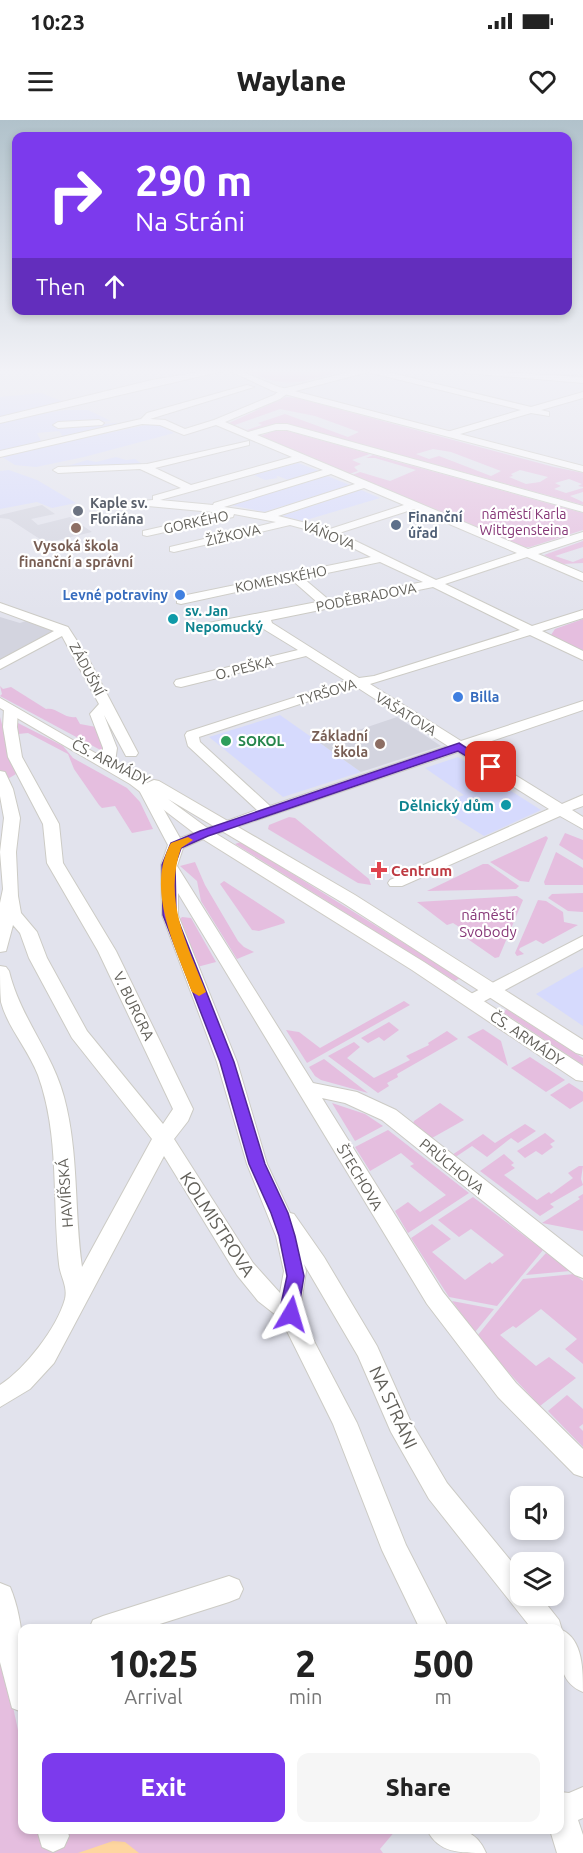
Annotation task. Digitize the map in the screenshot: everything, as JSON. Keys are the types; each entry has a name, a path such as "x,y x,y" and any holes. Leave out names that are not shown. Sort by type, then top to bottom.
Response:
{"street":[{"path":"58,470 148,467 205,451"},
{"path":"281,451 583,577"},
{"path":"373,451 583,509"},
{"path":"514,451 583,469"},
{"path":"144,502 301,458"},
{"path":"148,467 191,489"},
{"path":"210,507 331,471"},
{"path":"269,515 364,485"},
{"name":"VÁŇOVA","path":"111,506 144,502 246,511 293,521 331,533 583,656"},
{"path":"331,533 413,506"},
{"name":"GORKÉHO","path":"147,533 246,511"},
{"name":"ŽIŽKOVA","path":"174,549 293,521"},
{"name":"PODĚBRADOVA","path":"202,628 437,583 583,535"},
{"name":"KOMENSKÉHO","path":"180,600 279,579 296,578 381,558"},
{"path":"296,578 326,604"},
{"name":"ZÁDUŠNÍ","path":"0,607 64,630 82,658 131,753"},
{"name":"TYRŠOVA","path":"267,811 193,743 192,735 355,682 375,680 583,614"},
{"name":"VAŠATOVA","path":"271,615 264,619 266,625 559,810"},
{"path":"0,666 64,630"},
{"name":"O. PEŠKA","path":"181,683 307,652"},
{"name":"ZÁDUŠNÍ","path":"106,705 97,714 98,722 112,753 110,759"},
{"path":"146,790 176,845 267,811 583,705"},
{"path":"5,706 56,734"},
{"name":"V. BURGRA","path":"5,706 16,765 51,824 53,834 51,851 55,863 107,951 183,1109 182,1116 163,1138 77,1296"},
{"name":"ČS. ARMÁDY","path":"56,734 110,759 349,899 583,1049"},
{"name":"ČS. ARMÁDY","path":"56,734 146,790 204,833 471,1001 583,1075"},
{"path":"0,775 11,812 10,897 0,947"},
{"path":"396,883 583,800"},
{"path":"559,810 583,824"},
{"name":"NA STRÁNI","path":"176,845 169,865 170,917 227,1062 257,1164 279,1213 295,1271 290,1304 291,1314"},
{"name":"ŠTECHOVA","path":"169,865 308,1089 408,1257 454,1325 507,1390 583,1466"},
{"name":"KOLMISTROVA","path":"10,897 13,914 28,932 38,958 79,1034 163,1138 245,1269 266,1295 291,1314"},
{"path":"493,990 583,941"},
{"name":"HAVÍŘSKÁ","path":"0,971 8,999 46,1072 56,1101 62,1138 70,1265 76,1282 77,1296"},
{"name":"ČS. ARMÁDY","path":"471,1001 493,990"},
{"name":"PRŮCHOVA","path":"308,1089 350,1097 389,1115 583,1269"},
{"name":"NA STRÁNI","path":"279,1213 316,1263 369,1353 400,1425 438,1491 510,1580"},
{"path":"0,1397 27,1380 43,1363 77,1296"},
{"path":"291,1314 296,1330 345,1424 395,1550 432,1624"},
{"path":"119,1624 229,1589"},
{"path":"0,1596 18,1656"},
{"path":"531,1606 545,1624"},
{"path":"564,1649 583,1678"},
{"path":"564,1809 572,1808 583,1802"},
{"path":"564,1823 573,1853"},
{"path":"447,1834 470,1853"}],"shaded area":[{"path":"20,451 107,451 36,467 15,465 2,457 19,454"},
{"path":"116,457 126,460 135,459 142,464 58,469 87,460 96,462"},
{"path":"298,463 319,471 288,480 278,476 276,477 278,478 265,480 254,475"},
{"path":"9,470 37,480 76,503 52,508 37,502 0,509 0,471"},
{"path":"327,476 350,485 264,512 231,505"},
{"path":"361,490 380,498 303,521 282,516"},
{"path":"42,505 55,514 31,519 38,525 70,517 92,532 46,543 9,519 0,518 0,515"},
{"path":"0,617 20,623 26,621 56,630 0,663"},
{"path":"280,715 361,772 283,797 209,737"},
{"name":"Základní škola","path":"397,717 441,746 361,772 320,743"},
{"name":"Dělnický dům","path":"458,757 541,810 484,836 436,806 464,795 425,768"},
{"path":"583,967 583,1026 536,994"},
{"path":"113,1841 125,1842 139,1853 78,1853"}],"green space":[{"path":"295,451 359,451 370,454 352,460 361,464 354,467 358,471 349,474"},
{"path":"386,451 427,451 416,454 429,459 439,456 491,476 501,471 444,451 494,451 583,473 583,487 578,486 582,484 569,479 555,483 561,486 554,489 566,493 583,488 583,492 570,496 583,502 583,505","holes":["520,470 548,477 540,482 526,484 509,477"]},
{"name":"náměstí Karla Wittgensteina","path":"373,455 583,513 583,530 530,547 522,547 352,475 360,472 390,481 416,470 375,458 366,458"},
{"path":"583,541 583,547 555,556 573,562 583,558 583,563 562,564 544,555"},
{"path":"583,619 583,652 551,635 555,629"},
{"path":"0,686 3,689 11,687 46,709 76,717 80,724 96,727 106,753 0,696 2,694"},
{"path":"0,717 16,774 6,780 0,770"},
{"path":"18,723 63,746 73,758 127,788 140,802 153,829 132,833 115,806 102,808 99,805 74,769 68,754 28,733 18,734 16,725"},
{"path":"289,817 295,818 369,879 371,885 358,883 268,829 269,825"},
{"path":"565,833 583,840 583,860 559,845"},
{"path":"546,836 548,838 529,882 520,881 490,862"},
{"path":"241,842 460,978 455,981 235,844"},
{"path":"556,852 583,868 583,885 545,885 544,882"},
{"path":"195,862 205,885 238,941 254,952 237,959 201,901 197,881 180,866"},
{"path":"483,864 488,864 519,886 516,889 427,891"},
{"path":"224,881 284,920 285,923 259,931 252,930 220,884"},
{"path":"583,893 583,912 568,911 548,898 552,894"},
{"name":"náměstí Svobody","path":"517,896 523,900 499,957 495,958 462,935 467,932 453,923 447,925 417,902"},
{"path":"538,900 546,901 563,912 564,922 578,925 543,944 536,940 520,948 519,950 524,954 517,956 515,953"},
{"path":"182,917 191,918 216,962 197,967 179,920"},
{"path":"404,1001 410,1005 307,1063 286,1030 299,1032 320,1048"},
{"path":"506,1009 583,1058 583,1065 504,1013"},
{"path":"389,1022 399,1030 384,1041 379,1037 368,1043 361,1038"},
{"path":"483,1029 501,1041 508,1066 467,1037"},
{"path":"447,1031 458,1039 397,1074 398,1077 387,1083 389,1086 378,1093 328,1056 354,1042 360,1047 347,1058 374,1078 410,1060 406,1056 429,1045 428,1043"},
{"path":"530,1057 565,1080 546,1092 511,1068"},
{"path":"324,1059 368,1093 321,1080 315,1076 309,1067"},
{"path":"569,1083 583,1092 583,1101 570,1109 550,1095"},
{"path":"332,1103 365,1114 383,1126 355,1141"},
{"path":"440,1103 464,1120 432,1138 428,1137 413,1124 414,1121"},
{"path":"525,1124 536,1131 518,1143 511,1138 487,1157 472,1146 454,1158 452,1155 483,1134 495,1143"},
{"path":"388,1130 469,1193 408,1233 395,1211 408,1202 420,1212 446,1195 410,1166 414,1164 401,1153 370,1171 355,1147"},
{"path":"545,1133 555,1141 550,1144 553,1147 542,1155 536,1151 525,1158 517,1151"},
{"path":"504,1154 514,1163 511,1165 515,1168 504,1175 537,1200 549,1192 551,1194 573,1178 568,1173 579,1166 583,1166 581,1179 583,1185 550,1204 554,1207 540,1216 480,1171"},
{"path":"583,1194 583,1231 542,1223 580,1199 578,1197"},
{"path":"473,1197 543,1250 497,1306 449,1297 411,1238 432,1224 451,1239 432,1252 465,1280 490,1262 492,1264 504,1255 471,1229 459,1237 438,1220"},
{"path":"546,1253 570,1271 526,1275"},
{"path":"574,1274 583,1281 583,1364 565,1349 577,1339 541,1309 516,1328 513,1326 500,1335 536,1366 549,1357 576,1378 540,1406 498,1361 478,1335 523,1279"},
{"path":"452,1301 494,1309 475,1332"},
{"path":"567,1395 583,1409 583,1424 579,1427 583,1431 583,1447 548,1411"},
{"path":"0,1655 2,1655 18,1730 18,1834 41,1834 42,1839 59,1834 393,1834 380,1849 383,1853 0,1853"}],"slow traffic":[{"path":"188,840 176,845 169,865 170,915 199,992"}],"place":[{"name":"Kaple sv. Floriána","path":"78,511"},
{"name":"Finanční úřad","path":"396,525"},
{"name":"Vysoká škola finanční a správní","path":"76,528"},
{"name":"Levné potraviny","path":"180,595"},
{"name":"sv. Jan Nepomucký","path":"173,619"},
{"name":"Billa","path":"458,697"},
{"name":"SOKOL","path":"226,741"},
{"name":"Základní škola","path":"380,744"},
{"name":"Dělnický dům","path":"506,805"},
{"name":"Centrum","path":"379,870"}],"route":[{"path":"291,1314 290,1304 295,1271 287,1236 257,1164 227,1062 170,915 169,865 174,849 176,845 204,833 459,747 491,767"}]}
